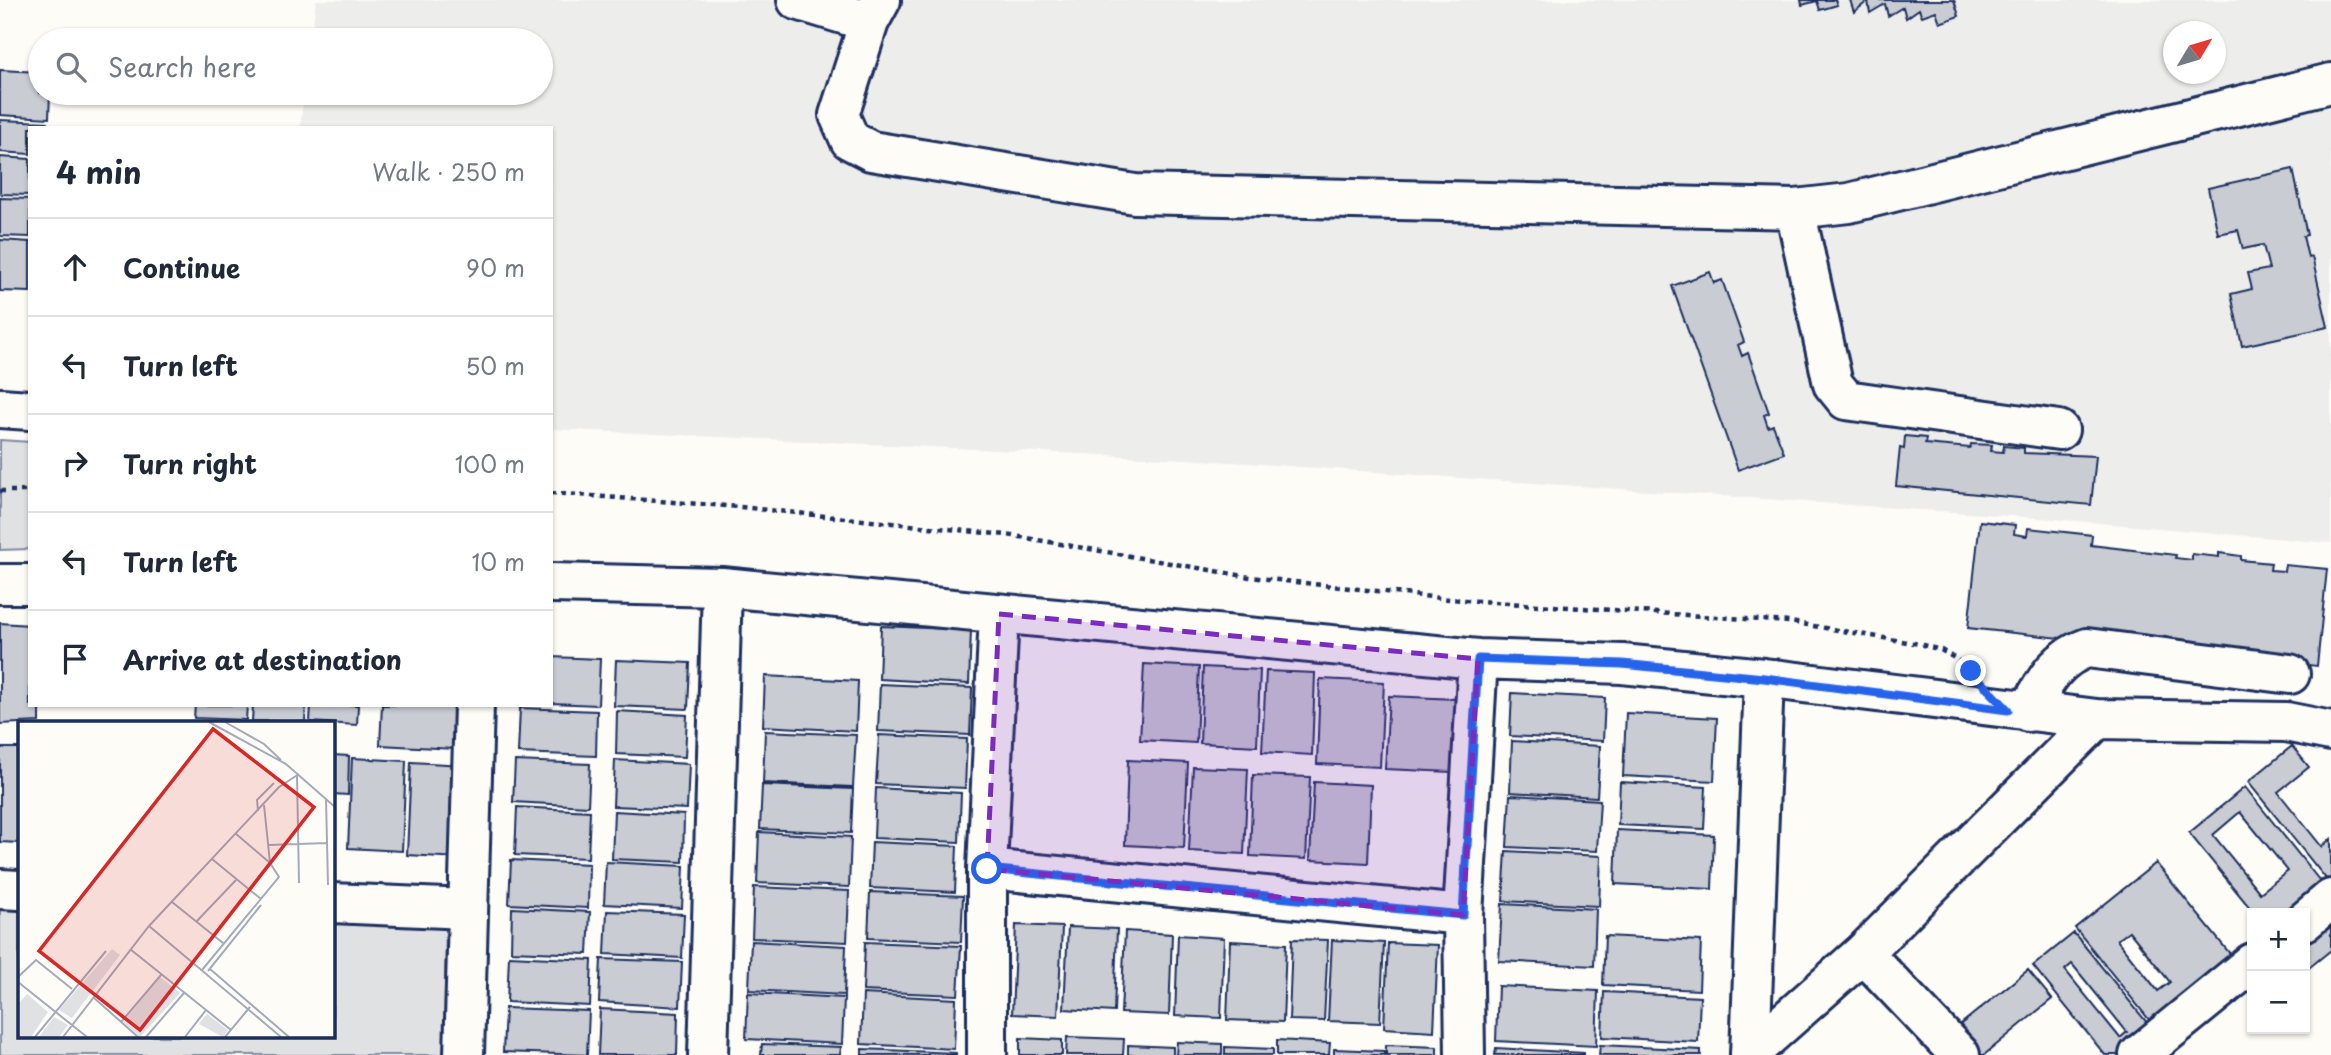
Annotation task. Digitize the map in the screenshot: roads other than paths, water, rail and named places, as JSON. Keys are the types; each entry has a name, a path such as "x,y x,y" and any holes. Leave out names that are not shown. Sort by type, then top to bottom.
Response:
{"street":[{"path":"797,0 875,11 839,115 850,140 871,151 1135,194 1795,209 1849,203 2331,83"},
{"path":"1795,209 1833,383 1846,400 2059,430"},
{"path":"0,408 28,410"},
{"path":"553,583 722,587 1478,659 1622,664 1764,678 2097,719 2286,722 2331,730"},
{"path":"0,584 28,584"},
{"path":"708,1055 722,587"},
{"path":"987,1055 987,869 999,614"},
{"path":"2018,711 2054,666 2068,654 2087,648 2290,674"},
{"path":"1465,1055 1463,915 1478,659"},
{"path":"1750,1054 1764,678"},
{"path":"464,1055 474,707"},
{"path":"1750,1054 1863,954 2097,719"},
{"path":"987,869 1463,915"},
{"path":"0,889 18,890"},
{"path":"2310,917 2331,900"},
{"path":"334,903 467,909"},
{"path":"1863,954 1960,1055"},
{"path":"2140,1055 2247,967"}]}
